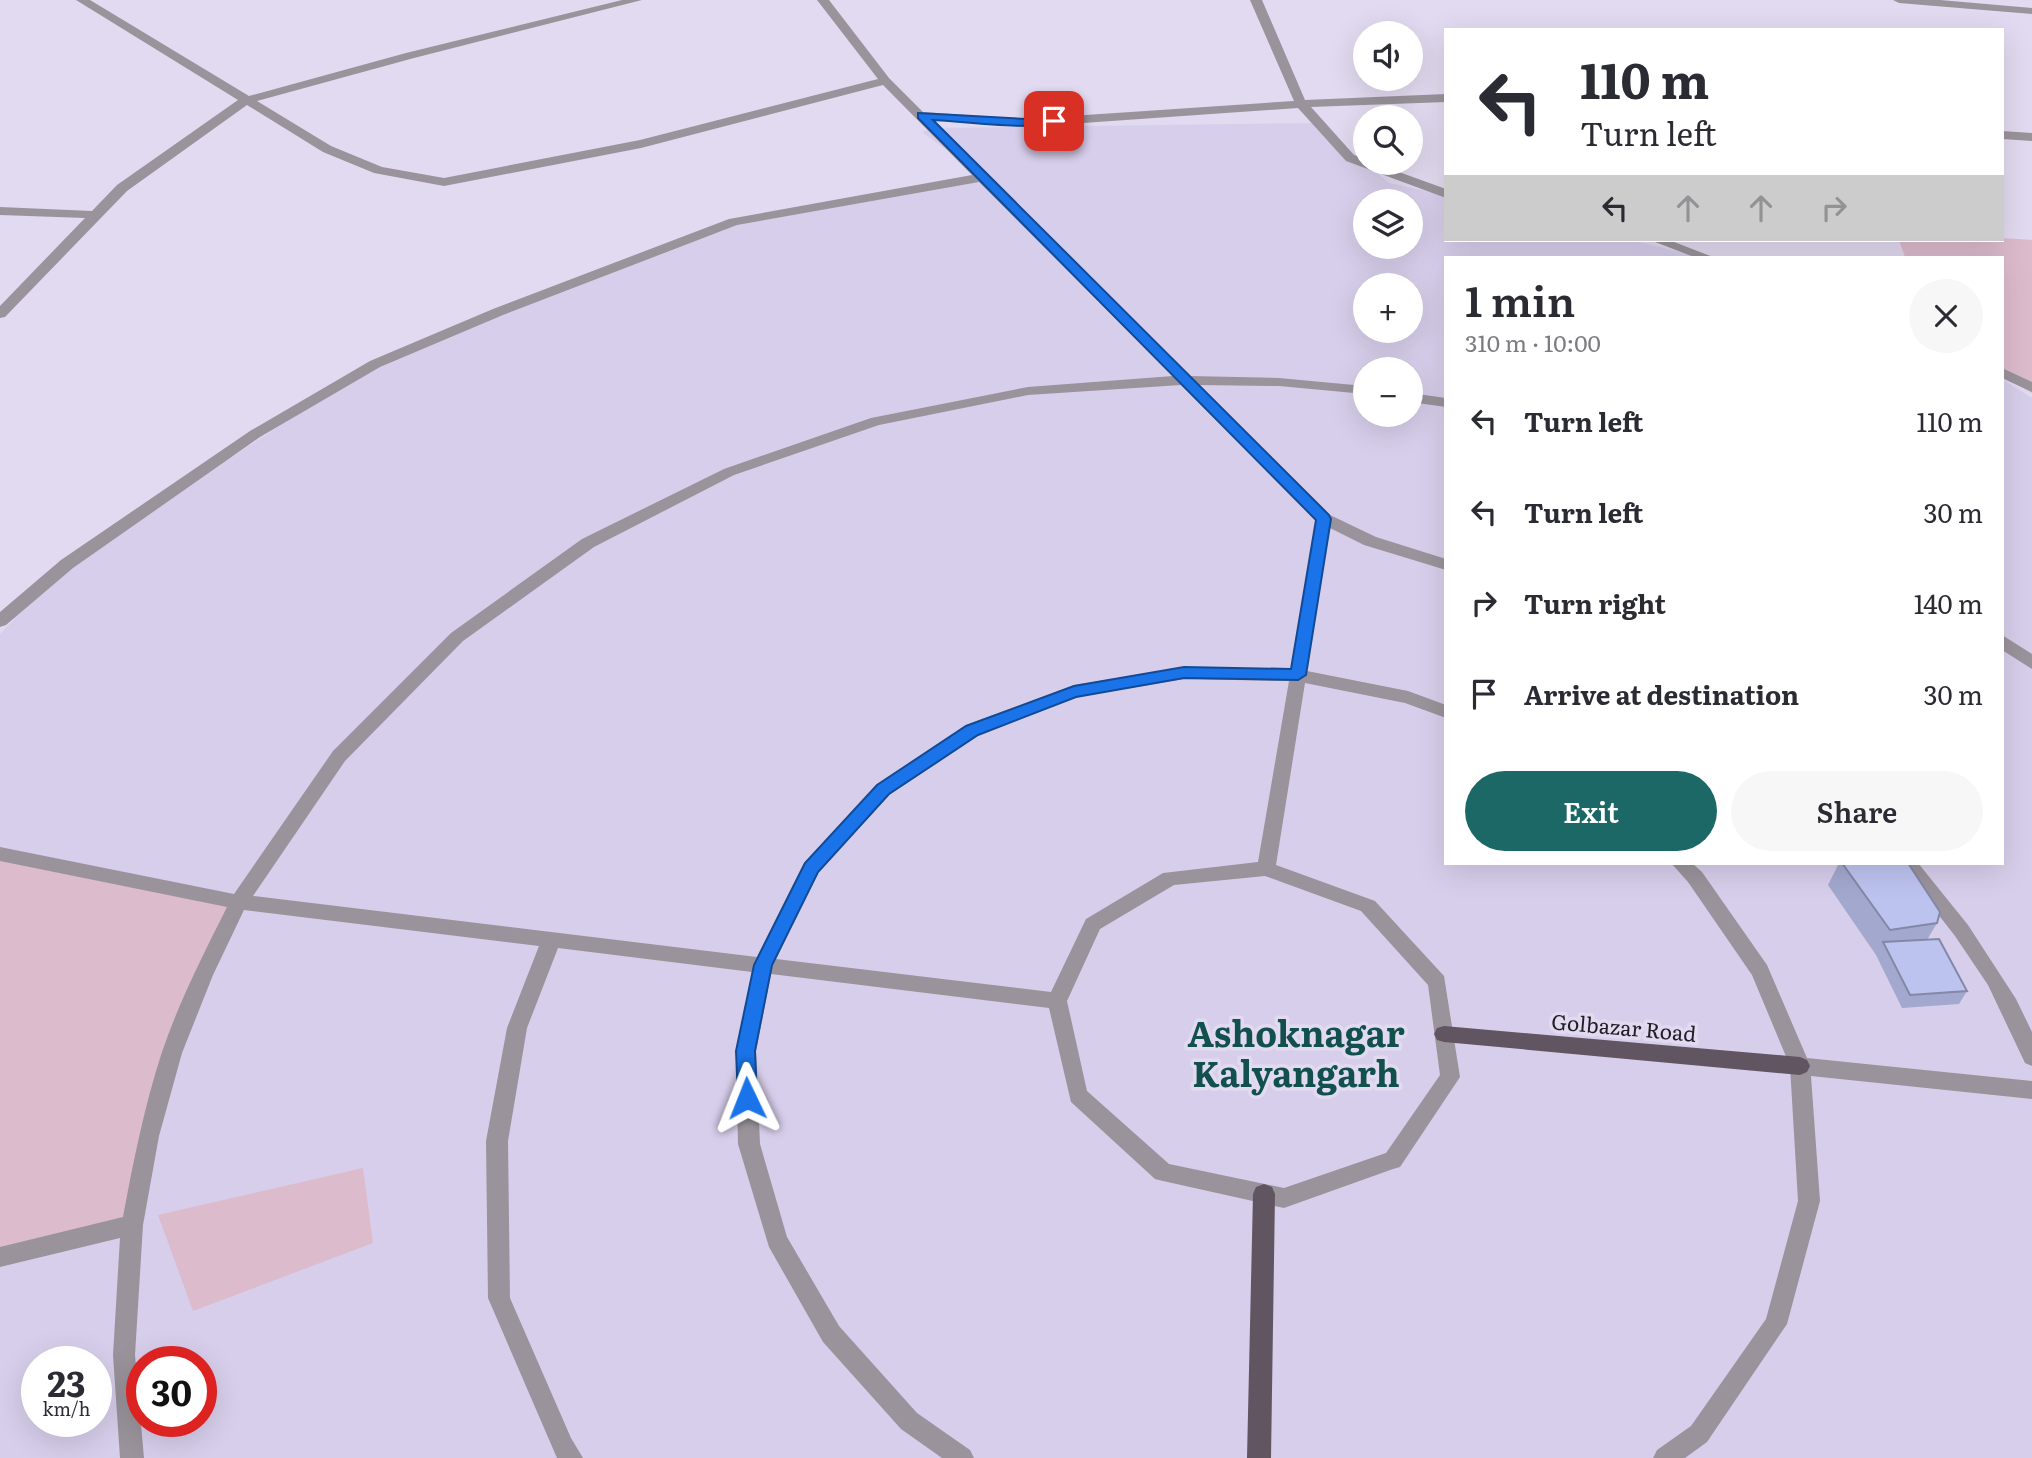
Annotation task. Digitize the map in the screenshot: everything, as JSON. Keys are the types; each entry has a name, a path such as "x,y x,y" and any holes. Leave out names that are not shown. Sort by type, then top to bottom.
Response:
{"main road":[{"name":"Golbazar Road","path":"1444,1034 1800,1066"},
{"path":"1259,1458 1264,1194"}],"street":[{"path":"82,0 327,149 379,170 444,182 641,145 885,81"},
{"path":"0,314 122,188 245,101 410,55 636,0"},
{"path":"823,0 885,81 1324,519 1370,541 1444,564"},
{"path":"1256,0 1301,104 1350,158 1444,193"},
{"path":"1899,0 2032,10"},
{"path":"922,116 1027,122 1301,104 1444,98"},
{"path":"2004,135 2032,137"},
{"path":"0,621 67,564 255,434 375,364 498,312 734,222 983,177"},
{"path":"0,211 96,215"},
{"path":"1663,242 1703,256"},
{"path":"2004,373 2032,388"},
{"path":"132,1458 124,1355 132,1225 149,1136 172,1053 203,975 239,902 339,756 457,637 588,543 729,472 876,421 1028,391 1183,380 1279,382 1353,389"},
{"path":"1423,399 1444,403"},
{"path":"1266,869 1324,519"},
{"path":"2004,642 2032,663"},
{"path":"962,1458 909,1421 831,1334 777,1240 749,1144 746,1051 763,965 811,868 883,790 972,730 1074,691 1184,673 1298,675 1408,697 1444,711"},
{"path":"0,854 239,902 551,942 1057,1001"},
{"path":"1665,1458 1699,1434 1776,1324 1809,1201 1800,1066 1760,971 1695,877 1682,865"},
{"path":"1910,865 1948,909 2021,1024 2032,1057"},
{"path":"1266,869 1368,906 1437,982 1450,1077 1393,1160 1284,1198 1163,1172 1078,1096 1057,1001 1093,924 1170,878 1266,869"},
{"path":"551,942 517,1028 497,1142 499,1298 563,1446 571,1458"},
{"path":"1800,1066 2032,1090"},
{"path":"0,1258 132,1225"}],"shaded area":[{"path":"1317,123 1353,153 1353,175 1379,175 1389,183 1417,189 1353,189 1353,259 1423,259 1423,190 1444,195 1444,242 1639,242 1696,256 1444,256 1444,865 2004,865 2004,380 2032,398 2032,1458 0,1458 0,634 67,564 375,364 734,222 982,176 922,132 934,128"},
{"path":"2004,238 2032,240 2032,393 2004,377 2004,256 1905,256 1900,242 2004,242"},
{"path":"0,854 239,902 179,1037 132,1225 0,1257"},
{"path":"363,1168 373,1243 193,1311 158,1215"}],"building":[{"path":"1843,865 1909,865 1940,912 1937,923 1890,930"},
{"path":"1939,939 1967,991 1910,995 1883,942"}],"district":[{"name":"Ashoknagar Kalyangarh","path":"1296,1052"}],"route":[{"path":"747,1098 746,1051 763,965 811,868 883,790 972,730 1074,691 1184,673 1298,675 1324,519 922,116 1054,121"}]}
